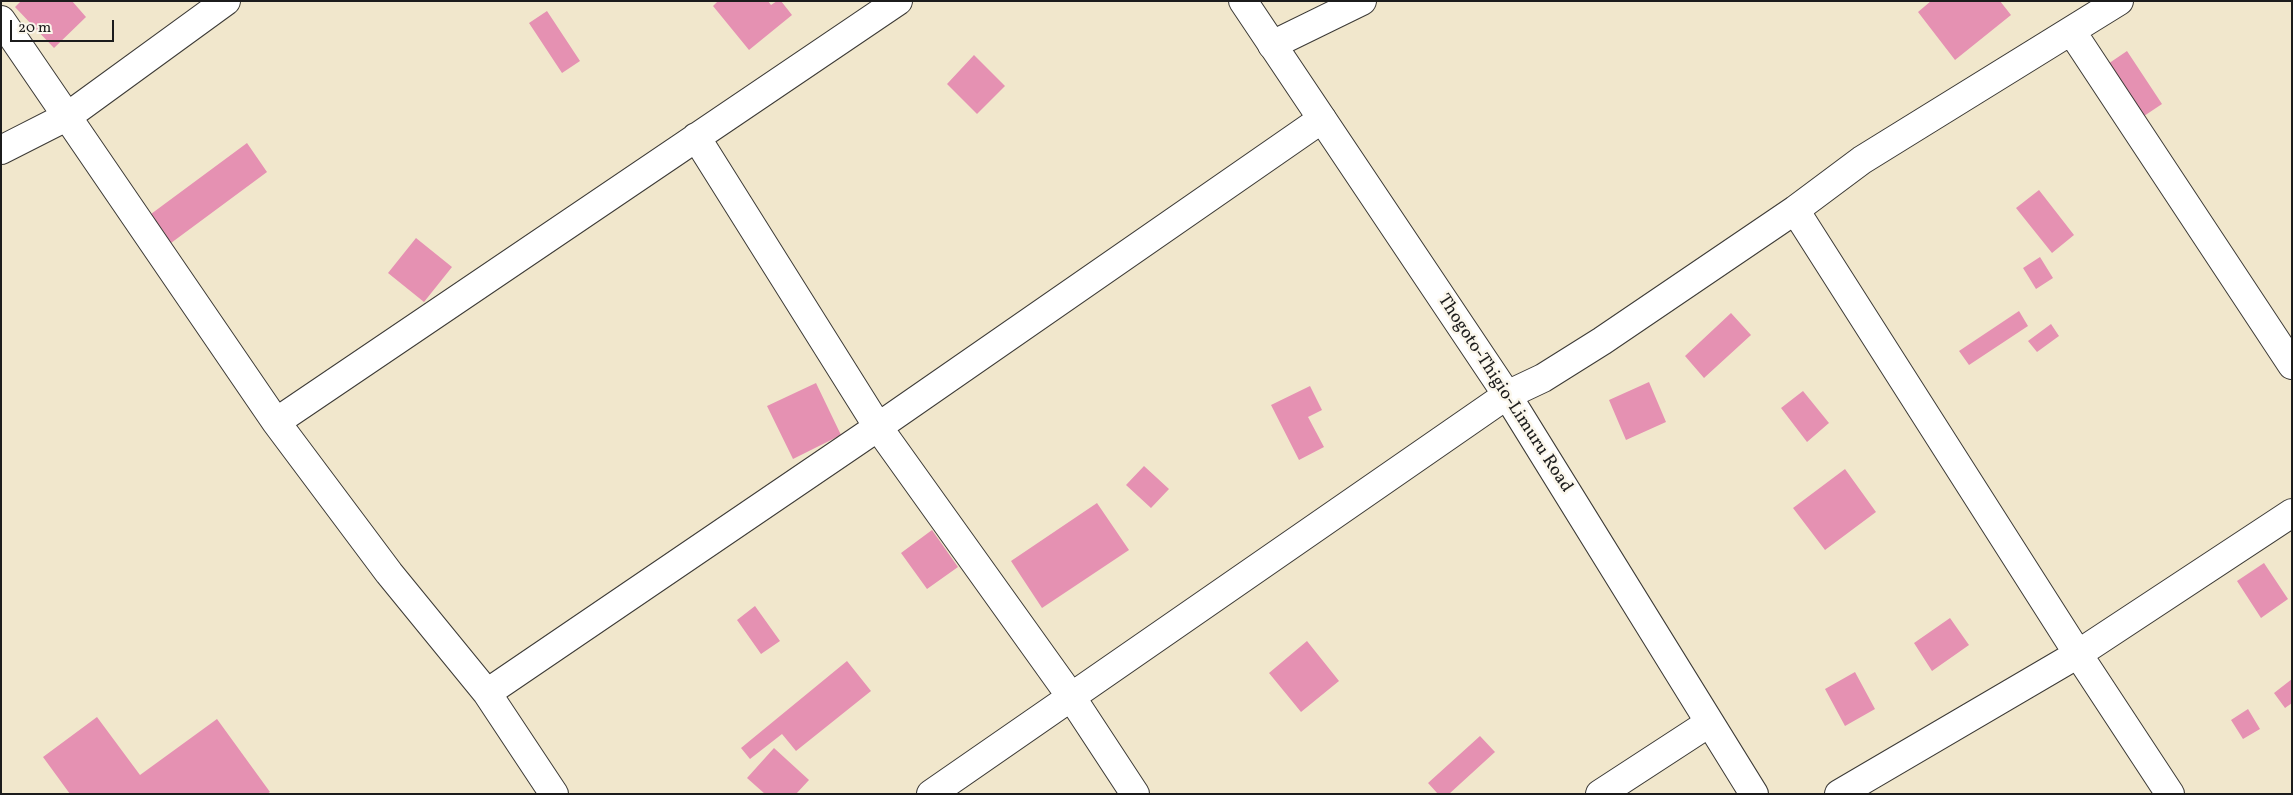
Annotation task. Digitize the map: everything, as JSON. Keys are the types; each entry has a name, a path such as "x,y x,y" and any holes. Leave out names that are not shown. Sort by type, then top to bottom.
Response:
{"main road":[{"path":"1,150 68,116 226,1"},
{"path":"276,422 898,1"},
{"name":"Thogoto-Thigio-Limuru Road","path":"1243,1 1507,395 1754,794"},
{"path":"1272,45 1362,1"},
{"path":"931,794 1507,395 1543,378 1602,342 1795,210 1862,160 2072,32 2119,1"},
{"path":"1,20 276,422 388,573 487,693 554,794"},
{"path":"2072,32 2292,365"},
{"path":"487,693 878,427 1322,119"},
{"path":"696,137 878,427 1072,698 1135,794"},
{"path":"1795,210 2078,654 2170,794"},
{"path":"1839,794 2078,654 2292,513"},
{"path":"1600,794 1709,723"}],"building":[{"path":"21,1 72,1 86,17 54,48 15,7"},
{"path":"718,1 768,1 771,5 781,1 792,15 749,50 713,6"},
{"path":"1931,1 2000,1 2011,15 1955,60 1918,12"},
{"path":"547,11 580,61 562,73 529,23"},
{"path":"2127,51 2162,104 2138,120 2102,68"},
{"path":"974,55 1005,86 977,114 947,84"},
{"path":"247,143 267,172 171,243 151,214"},
{"path":"2039,190 2074,235 2052,253 2016,208"},
{"path":"416,238 452,267 424,302 388,273"},
{"path":"2040,257 2053,278 2036,289 2023,268"},
{"path":"2019,311 2028,326 1969,365 1959,351"},
{"path":"1731,313 1751,335 1704,378 1685,356"},
{"path":"2051,324 2059,336 2037,352 2028,341"},
{"path":"1649,382 1666,422 1626,440 1609,400"},
{"path":"816,383 841,435 793,459 767,406"},
{"path":"1310,386 1322,410 1308,417 1324,447 1299,460 1271,405"},
{"path":"1803,391 1829,423 1807,442 1781,408"},
{"path":"1144,466 1169,489 1151,508 1126,485"},
{"path":"1845,469 1876,512 1825,550 1793,508"},
{"path":"1097,503 1129,550 1042,608 1011,561"},
{"path":"932,530 958,567 927,589 901,553"},
{"path":"2264,563 2288,599 2261,618 2237,581"},
{"path":"755,606 780,641 761,654 737,620"},
{"path":"1950,618 1969,645 1932,671 1914,643"},
{"path":"1307,641 1339,681 1301,712 1269,673"},
{"path":"847,661 871,691 796,751 782,734 750,759 741,748"},
{"path":"1855,672 1875,709 1845,726 1825,689"},
{"path":"2292,679 2292,703 2285,708 2274,693"},
{"path":"2248,709 2260,729 2243,739 2231,720"},
{"path":"97,717 140,775 217,719 270,792 267,794 70,794 43,757"},
{"path":"1480,736 1495,752 1449,794 1438,794 1428,783"},
{"path":"774,748 809,780 796,794 765,794 747,778"}]}
